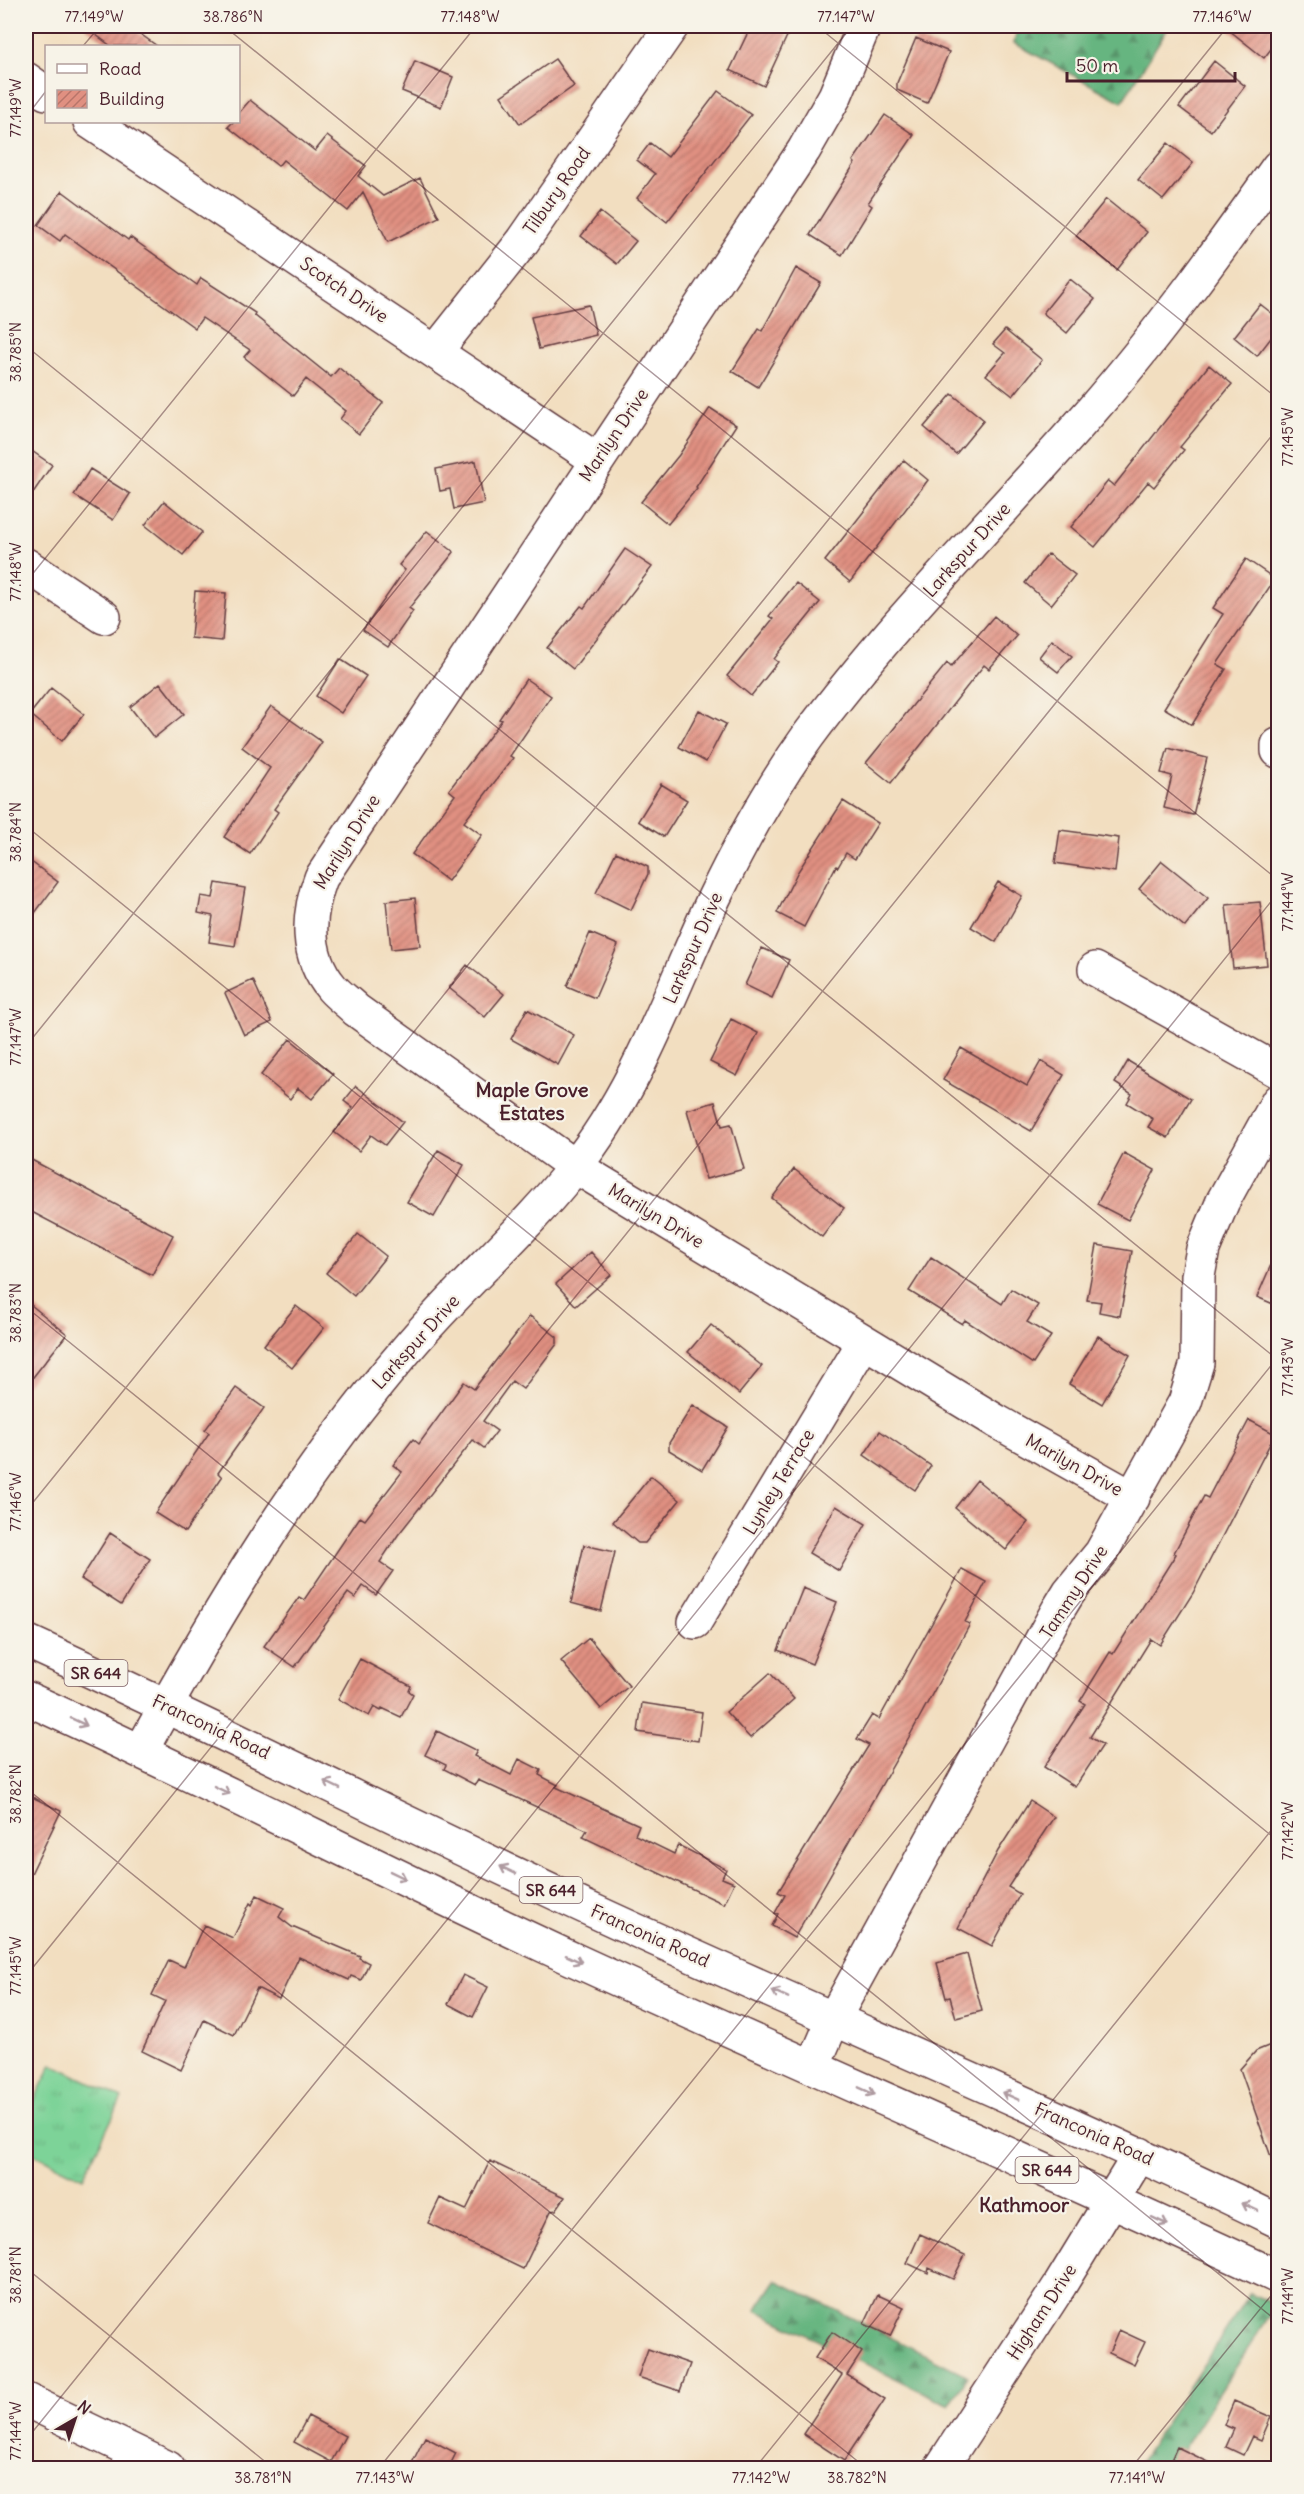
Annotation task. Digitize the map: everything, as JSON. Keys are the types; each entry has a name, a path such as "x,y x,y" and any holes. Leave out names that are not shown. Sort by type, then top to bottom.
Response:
{"street":[{"name":"Tilbury Road","path":"436,351 523,241 672,26"},
{"name":"Marilyn Drive","path":"864,26 835,96 804,150 321,878 312,901 310,928 313,949 321,971 332,988 356,1010 576,1167 996,1421 1133,1498"},
{"path":"26,79 45,92"},
{"name":"Scotch Drive","path":"92,123 597,460"},
{"name":"Larkspur Drive","path":"141,1751 194,1653 345,1423 410,1345 576,1167 621,1098 648,1049 713,900 737,853 768,796 808,737 878,650 1117,380 1203,272 1278,167"},
{"path":"26,565 104,617"},
{"path":"1278,745 1278,752"},
{"path":"1095,969 1278,1071"},
{"name":"Tammy Drive","path":"813,2067 834,2018 1058,1610 1069,1592 1101,1553 1185,1402 1197,1363 1198,1276 1210,1228 1278,1101"},
{"name":"Lynley Terrace","path":"695,1622 864,1342"},
{"name":"Franconia Road","path":"26,1641 166,1705 595,1912 1140,2154 1278,2221"},
{"name":"SR 644","path":"26,1698 575,1960 1113,2199 1278,2277"},
{"name":"Higham Drive","path":"941,2469 1060,2285 1140,2154"},
{"path":"26,2400 168,2469"}],"green space":[{"path":"1018,26 1169,26 1122,102 1014,43"},
{"path":"52,2064 122,2098 83,2178 26,2150 26,2117"},
{"path":"776,2280 968,2376 949,2405 756,2310"},
{"path":"1250,2293 1276,2305 1171,2468 1136,2468"}],"building":[{"path":"84,26 129,26 156,45 110,45"},
{"path":"751,26 770,26 788,34 764,86 730,70"},
{"path":"1224,26 1278,26 1278,40 1264,58"},
{"path":"916,38 949,52 927,103 897,90 897,83"},
{"path":"555,59 574,86 520,124 501,96"},
{"path":"415,61 453,77 441,107 402,91"},
{"path":"1214,61 1245,86 1211,131 1179,107"},
{"path":"718,91 751,115 667,222 637,198 655,174 637,160 650,143 668,157"},
{"path":"250,100 315,151 327,136 366,166 358,176 383,196 420,178 439,217 388,242 363,192 348,211 283,160 278,166 228,127 232,123 240,123 240,112"},
{"path":"885,115 914,135 868,203 872,206 842,255 810,235 855,163 853,161"},
{"path":"1168,143 1193,163 1163,200 1138,180"},
{"path":"62,191 128,240 130,237 197,285 201,278 255,313 254,315 331,377 339,368 383,403 359,434 340,419 346,411 306,379 293,396 244,357 250,350 202,318 195,328 65,234 60,241 38,225"},
{"path":"1106,199 1147,232 1117,270 1076,236"},
{"path":"600,212 636,241 617,264 581,236"},
{"path":"796,268 821,283 758,387 732,371 759,329 762,331"},
{"path":"1070,279 1095,299 1067,333 1043,313"},
{"path":"1260,304 1278,318 1278,329 1257,356 1234,337"},
{"path":"589,305 596,335 539,349 531,317"},
{"path":"1005,330 1042,360 1013,396 986,375 1005,353 993,344"},
{"path":"1209,365 1232,384 1180,447 1184,450 1154,487 1148,482 1095,547 1071,527 1108,481 1114,486"},
{"path":"952,394 984,420 956,454 924,427"},
{"path":"710,408 736,425 697,488 668,524 641,502 679,455"},
{"path":"26,447 52,465 26,503"},
{"path":"904,460 928,480 850,582 825,561"},
{"path":"476,461 484,503 454,509 450,489 440,491 436,469"},
{"path":"90,469 130,494 113,520 74,495"},
{"path":"164,501 202,532 183,555 145,525"},
{"path":"427,531 454,552 409,608 413,611 388,647 363,630 405,570 399,565"},
{"path":"625,549 652,567 573,669 547,648 581,606 584,608"},
{"path":"1048,554 1075,575 1051,605 1025,583"},
{"path":"1246,559 1275,579 1217,664 1226,669 1192,725 1164,708 1223,614 1213,608"},
{"path":"796,583 820,602 774,659 778,662 751,696 727,676 773,619 769,616"},
{"path":"195,591 226,593 222,641 191,638"},
{"path":"994,616 1017,636 989,669 984,665 891,783 866,763 947,663 951,667"},
{"path":"1052,640 1072,656 1058,672 1039,657"},
{"path":"340,659 366,676 341,713 316,696"},
{"path":"526,679 551,696 510,756 513,758 464,822 482,835 448,881 412,854 455,795 449,790 502,720 499,719"},
{"path":"160,683 184,714 154,738 130,707"},
{"path":"51,688 84,714 62,741 30,714"},
{"path":"271,706 322,742 274,809 278,812 250,854 224,837 270,768 242,747"},
{"path":"699,710 726,724 706,762 679,747"},
{"path":"1168,748 1207,758 1193,815 1164,808 1172,776 1161,773"},
{"path":"661,784 687,800 664,837 638,821"},
{"path":"843,801 878,823 855,859 846,853 838,867 836,866 804,927 777,913 797,873"},
{"path":"1060,830 1119,838 1115,872 1055,863"},
{"path":"616,852 648,867 648,874 631,910 596,893"},
{"path":"26,858 58,882 26,925"},
{"path":"1162,861 1208,898 1185,927 1139,889"},
{"path":"998,882 1022,896 996,942 971,927"},
{"path":"216,883 245,888 235,946 209,942 213,916 198,913 201,896 213,898"},
{"path":"415,898 420,946 391,949 386,901"},
{"path":"1260,902 1267,965 1233,968 1226,905"},
{"path":"590,933 618,945 595,998 567,986"},
{"path":"762,948 789,960 772,998 745,985"},
{"path":"467,965 504,994 485,1017 449,988"},
{"path":"253,980 272,1022 244,1035 225,993"},
{"path":"527,1009 574,1035 558,1065 511,1039"},
{"path":"731,1019 758,1033 737,1076 710,1062"},
{"path":"290,1039 333,1074 312,1099 298,1088 290,1099 261,1075"},
{"path":"961,1048 1027,1086 1041,1061 1064,1075 1031,1131 943,1080"},
{"path":"1128,1061 1191,1099 1168,1138 1148,1127 1153,1119 1127,1103 1132,1094 1115,1083"},
{"path":"356,1086 403,1122 385,1145 371,1135 359,1151 334,1132 353,1108 344,1101"},
{"path":"715,1102 722,1126 731,1124 744,1169 706,1179 687,1110"},
{"path":"438,1150 464,1165 434,1217 407,1202"},
{"path":"1124,1153 1155,1170 1128,1220 1097,1204"},
{"path":"26,1157 173,1235 152,1275 26,1209"},
{"path":"794,1169 844,1208 822,1237 772,1198"},
{"path":"358,1234 386,1256 354,1296 326,1273"},
{"path":"1097,1245 1132,1251 1120,1316 1099,1312 1101,1302 1087,1300"},
{"path":"1278,1249 1278,1306 1257,1297"},
{"path":"591,1252 611,1275 576,1306 556,1284"},
{"path":"931,1257 1002,1304 1011,1289 1038,1305 1027,1322 1051,1336 1033,1364 965,1320 962,1324 909,1291"},
{"path":"26,1301 67,1334 26,1386"},
{"path":"296,1306 324,1328 292,1368 264,1345"},
{"path":"530,1316 557,1337 557,1344 523,1389 512,1381 483,1421 497,1431 484,1448 473,1440 398,1535 380,1562 393,1571 376,1595 363,1586 355,1598 348,1593 295,1667 264,1646 299,1597 304,1600 360,1517 365,1520 402,1472 393,1465 413,1439 419,1444 464,1382 474,1389"},
{"path":"711,1325 762,1366 739,1394 688,1352"},
{"path":"1098,1336 1130,1355 1102,1404 1069,1384"},
{"path":"236,1388 264,1408 218,1473 222,1477 185,1532 155,1513 209,1433 205,1430"},
{"path":"693,1405 728,1427 702,1470 669,1450 669,1443"},
{"path":"1249,1420 1275,1434 1193,1593 1160,1645 1151,1639 1090,1737 1103,1745 1075,1787 1044,1767 1085,1704 1080,1701 1110,1652 1113,1654 1176,1554 1174,1553 1204,1496 1208,1498"},
{"path":"880,1431 931,1466 915,1490 864,1455"},
{"path":"651,1476 680,1500 645,1543 638,1543 613,1522"},
{"path":"977,1480 1028,1522 1006,1550 955,1508"},
{"path":"836,1506 866,1524 839,1571 809,1553"},
{"path":"110,1533 150,1559 121,1605 81,1579"},
{"path":"584,1545 615,1552 601,1611 571,1603"},
{"path":"962,1569 986,1582 965,1622 970,1624 909,1737 794,1938 772,1926 778,1914 775,1913 785,1895 778,1892 869,1745 857,1739 872,1715 879,1719"},
{"path":"803,1588 837,1602 812,1664 778,1650"},
{"path":"589,1638 629,1686 601,1709 561,1661"},
{"path":"360,1659 411,1686 409,1691 413,1694 401,1717 382,1708 381,1711 374,1707 369,1716 338,1699"},
{"path":"770,1673 794,1699 750,1738 726,1712"},
{"path":"642,1703 702,1712 698,1741 638,1732"},
{"path":"437,1731 477,1751 474,1756 511,1775 519,1759 541,1770 539,1775 558,1785 556,1787 639,1825 635,1835 674,1854 678,1845 726,1869 722,1878 734,1883 724,1904 583,1837 587,1830 478,1780 475,1785 444,1769 446,1765 425,1755"},
{"path":"26,1794 61,1811 26,1884"},
{"path":"1030,1801 1054,1817 1008,1887 1020,1894 992,1946 958,1928 998,1851"},
{"path":"257,1895 284,1908 279,1917 292,1927 360,1956 359,1958 369,1963 361,1980 351,1976 349,1980 299,1957 279,1999 257,1988 234,2035 204,2020 181,2070 142,2051 165,2001 152,1995 169,1960 184,1967 204,1925 233,1938 250,1903 252,1905"},
{"path":"967,1954 982,2011 956,2018 950,1997 946,1998 937,1963"},
{"path":"463,1975 488,1987 473,2017 448,2004"},
{"path":"1278,2042 1278,2171 1276,2171 1240,2069 1256,2051"},
{"path":"490,2161 565,2197 556,2210 551,2211 523,2269 428,2223 440,2198 466,2210"},
{"path":"920,2234 965,2255 953,2279 929,2268 928,2273 907,2263"},
{"path":"878,2295 904,2307 890,2336 864,2324"},
{"path":"1119,2330 1145,2342 1134,2365 1109,2353"},
{"path":"832,2332 862,2352 847,2375 885,2399 844,2461 803,2434 842,2375 815,2358"},
{"path":"648,2349 690,2364 680,2391 638,2377"},
{"path":"1234,2401 1271,2417 1261,2440 1252,2436 1243,2455 1226,2447 1234,2429 1224,2425"},
{"path":"308,2416 345,2436 331,2462 294,2442"},
{"path":"425,2437 456,2453 448,2469 409,2469"},
{"path":"1177,2447 1223,2469 1167,2469"}],"district":[{"name":"Maple Grove Estates","path":"532,1102"},
{"name":"Kathmoor","path":"1024,2205"}]}
